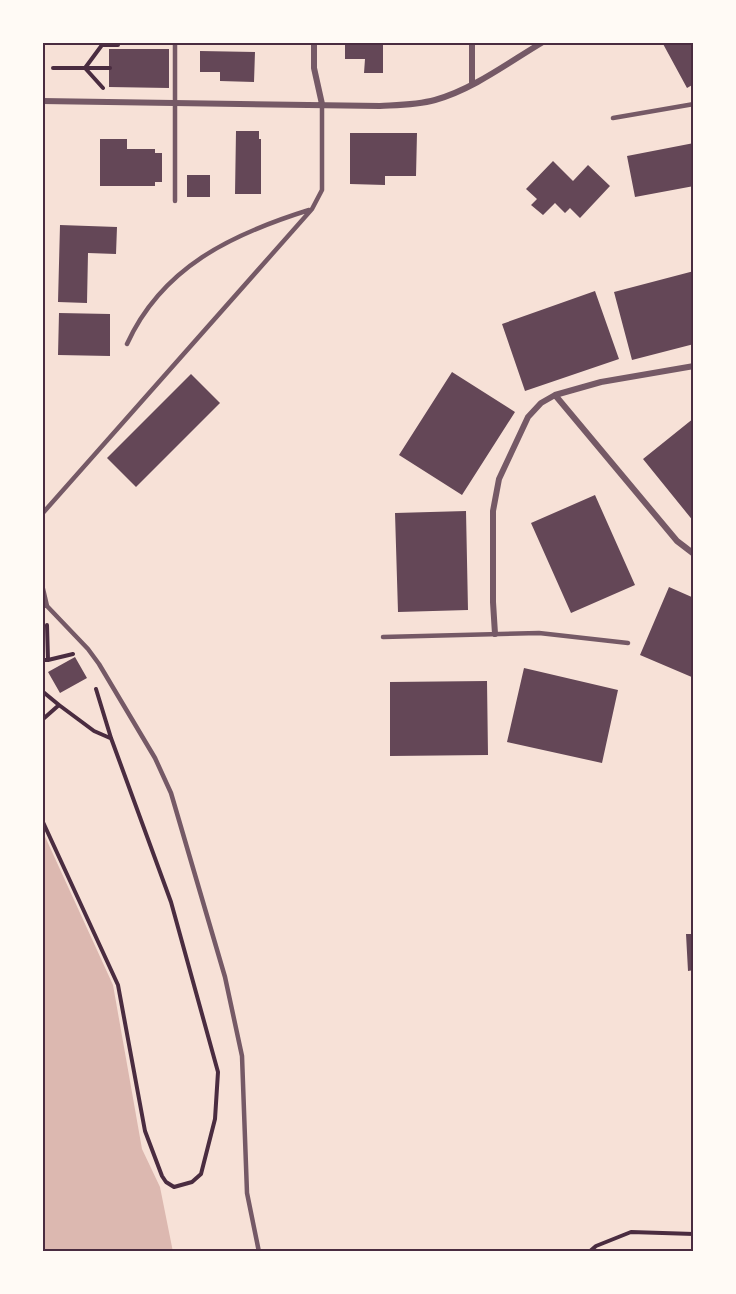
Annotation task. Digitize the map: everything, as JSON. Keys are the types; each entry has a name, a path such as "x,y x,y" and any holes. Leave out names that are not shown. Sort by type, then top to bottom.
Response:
{"street":[{"path":"314,42 314,68 322,104"},
{"path":"472,42 472,84"},
{"path":"42,101 412,105 437,100 472,84 543,42"},
{"path":"495,634 493,511 499,479 528,417 541,404 555,395 601,382 694,366"},
{"path":"555,395 677,541 694,554"},
{"path":"42,588 46,605"}],"lane":[{"path":"174,42 175,201"},
{"path":"42,514 312,209 322,190 322,104"},
{"path":"614,118 694,105"},
{"path":"127,344 136,325 157,295 195,262 214,249 269,222 312,209"},
{"path":"46,605 88,649 99,664 155,758 171,793 225,977 242,1056 247,1193 259,1252"},
{"path":"383,637 539,633 628,643"}],"path":[{"path":"86,68 102,45 118,45"},
{"path":"53,68 110,68"},
{"path":"86,68 103,88"},
{"path":"46,605 48,660"},
{"path":"42,660 78,655"},
{"path":"42,820 118,985 139,1104 151,1150 166,1182 174,1187 192,1182 201,1174 205,1162 215,1119 218,1072 171,902 111,738 95,685"},
{"path":"42,691 94,731 111,738"},
{"path":"42,720 59,705"},
{"path":"589,1252 596,1246 631,1232 694,1234"}],"shaded area":[{"path":"42,830 113,985 142,1149 160,1187 173,1252 42,1252"}],"building":[{"path":"345,42 383,42 383,73 364,73 365,59 345,59"},
{"path":"662,42 694,42 694,84 687,88"},
{"path":"109,49 169,49 169,88 109,87"},
{"path":"200,51 255,52 254,82 220,81 220,72 200,72"},
{"path":"236,131 259,131 261,194 235,194"},
{"path":"350,133 417,133 416,176 385,176 385,185 350,184"},
{"path":"100,139 127,139 127,149 155,149 155,153 162,153 162,182 155,182 155,186 100,186"},
{"path":"694,143 694,186 635,197 627,156"},
{"path":"553,161 573,181 588,165 610,186 580,218 570,208 565,213 555,203 543,215 531,205 537,199 526,189"},
{"path":"187,175 210,175 210,197 187,197"},
{"path":"60,225 117,227 116,254 88,253 87,303 58,302"},
{"path":"694,271 694,344 632,360 614,292"},
{"path":"595,291 619,359 525,391 502,324"},
{"path":"59,313 110,314 110,356 58,355"},
{"path":"452,372 515,412 462,495 399,455"},
{"path":"191,374 220,403 136,487 107,458"},
{"path":"694,418 694,522 643,459"},
{"path":"595,495 635,585 571,613 531,523"},
{"path":"466,511 468,610 398,612 395,513"},
{"path":"669,587 694,598 694,678 640,655"},
{"path":"75,657 87,678 60,693 48,672"},
{"path":"524,668 618,690 602,763 507,742"},
{"path":"487,681 488,755 390,756 390,682"},
{"path":"686,934 694,934 694,970 688,971"}]}
